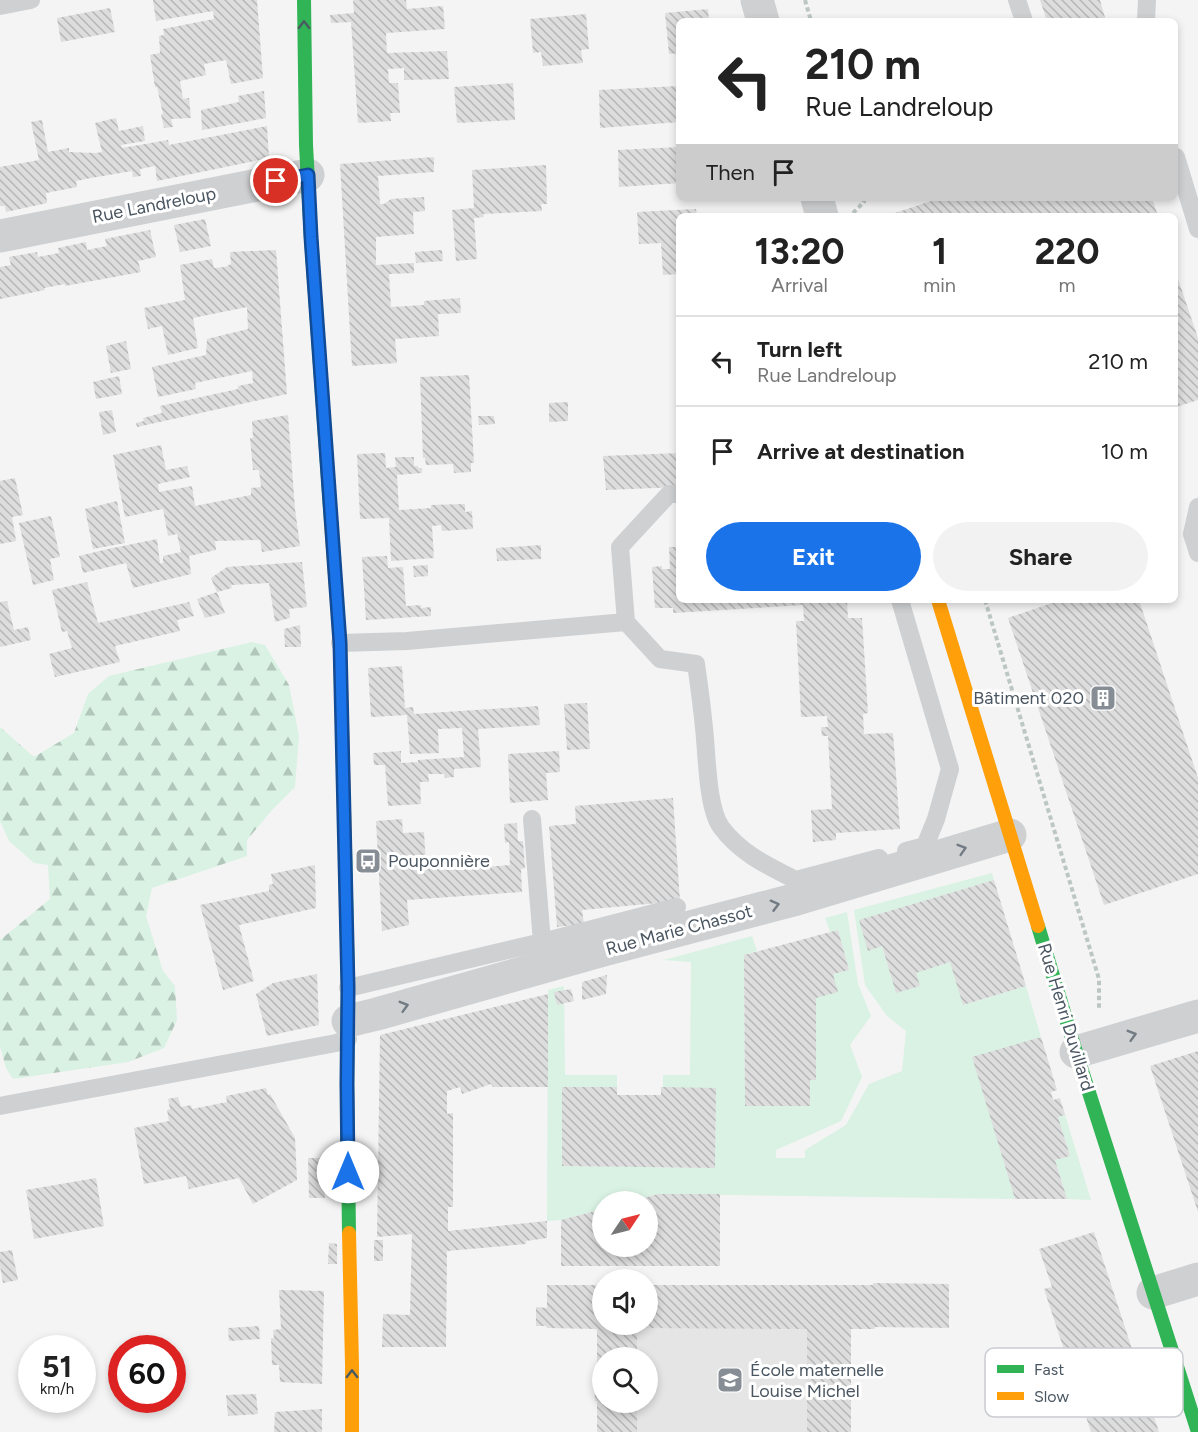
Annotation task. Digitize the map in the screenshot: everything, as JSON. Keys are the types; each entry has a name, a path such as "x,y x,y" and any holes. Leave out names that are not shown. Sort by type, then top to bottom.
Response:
{"main road":[{"path":"304,0 306,145 311,237 340,643 348,988 348,1194 352,1432"},
{"path":"291,35 308,175"},
{"name":"Rue Henri Duvillard","path":"939,603 1076,1052 1171,1348"},
{"name":"Rue Henri Duvillard","path":"1183,1386 1198,1432"}],"street":[{"path":"757,0 762,18"},
{"name":"Rue Landreloup","path":"0,236 308,175"},
{"name":"Rue Marie Chassot","path":"348,1030 388,1011 603,950 797,899 1010,835"},
{"path":"1076,1052 1198,1016"},
{"path":"1153,1293 1198,1279"}],"lane":[{"path":"0,6 31,0"},
{"path":"1017,0 1023,18"},
{"path":"1146,18 1147,0"},
{"path":"1178,164 1198,229"},
{"path":"676,494 669,494 620,547 626,622 660,659 696,664 712,807 720,826 742,850 796,880 925,846 936,819 950,769 901,603"},
{"path":"1198,507 1195,533 1198,553"},
{"path":"340,643 407,641 626,622"},
{"path":"532,819 542,942"},
{"path":"348,988 677,907"},
{"path":"0,1106 336,1043 348,1030"}],"path":[{"path":"805,0 810,18"},
{"path":"853,213 864,201"},
{"path":"986,603 1099,979 1098,1018"}],"shaded area":[{"name":"École maternelle Louise Michel","path":"811,1308 812,1432 613,1432 613,1413 658,1413 658,1347 613,1347 613,1335 658,1335 658,1323"}],"green space":[{"path":"252,642 265,645 289,685 299,736 295,787 247,840 247,856 152,888 146,916 163,971 175,986 177,1020 164,1048 128,1062 13,1079 6,1068 0,1046 0,940 50,899 48,865 34,863 9,841 0,821 0,727 34,757 74,733 88,694 109,676"},
{"path":"992,873 994,880 873,916 892,980 950,962 964,1005 1026,986 1041,1037 973,1058 1015,1199 592,1191 592,1212 561,1220 547,1221 548,990 564,986 565,1075 617,1075 617,1087 563,1087 562,1166 715,1168 716,1088 663,1088 663,1075 690,1075 691,962 664,960 752,936 757,951 744,955 745,1106 810,1106 810,1080 816,1080 816,998 833,974 849,970 838,930 830,932 825,918 847,912 858,984 871,1016 850,1045 862,1077 841,1121 776,1150 776,1158 805,1158 805,1150 846,1125 869,1084 902,1071 906,1031 887,1016 865,985 854,910"},
{"path":"1065,1115 1091,1200 1067,1199 1055,1160 1070,1156 1058,1117"}],"building":[{"path":"153,0 257,0 263,78 231,84 226,60 204,64 206,75 180,81 183,99 189,98 191,118 171,119 173,127 164,128 150,55 160,53 159,36 164,35 163,29 214,19 213,11 156,21"},
{"path":"353,0 406,0 407,9 443,6 445,29 386,33 387,53 447,51 449,79 404,80 404,68 388,69 389,83 398,83 400,113 390,113 391,121 358,123 351,22 331,23 330,15 354,13"},
{"path":"1040,0 1100,0 1105,18 1046,18"},
{"path":"110,8 115,32 61,42 57,18"},
{"path":"708,9 709,18 676,18 676,53 669,54 665,13"},
{"path":"586,14 589,49 581,50 583,63 543,66 541,52 533,53 530,19"},
{"path":"513,83 515,120 457,123 454,87"},
{"path":"676,86 676,122 600,128 599,90"},
{"path":"264,91 266,118 202,130 201,110 239,102 238,96"},
{"path":"116,118 119,131 143,126 145,141 121,145 122,148 168,140 169,145 267,126 269,158 157,181 155,166 140,169 141,176 133,177 132,171 76,181 77,187 46,193 47,203 6,212 5,206 0,206 0,167 39,160 31,122 42,120 48,152 69,148 69,152 96,153 102,152 95,123"},
{"path":"676,147 676,183 619,187 618,150"},
{"path":"434,157 434,172 378,176 380,204 391,199 424,197 425,211 413,212 414,234 376,237 376,265 414,263 414,273 389,274 391,307 424,305 424,301 460,298 461,313 438,314 439,336 395,339 397,363 352,366 340,164"},
{"path":"546,165 547,204 541,204 542,211 483,214 484,217 474,218 477,259 456,261 452,210 474,208 472,170"},
{"path":"931,201 1153,201 1157,213 895,213"},
{"path":"696,209 697,213 676,213 676,274 663,275 661,243 639,244 637,212"},
{"path":"205,219 211,246 180,252 174,225"},
{"path":"150,230 156,257 138,261 141,272 44,288 45,290 0,299 0,267 11,265 9,257 37,252 38,257 59,253 58,248 86,242 87,250 107,246 105,239"},
{"path":"276,250 287,394 137,427 136,423 144,421 143,418 162,413 160,406 238,389 238,386 253,383 252,371 195,383 196,389 158,397 152,367 206,355 207,339 248,329 247,307 193,318 198,348 168,355 162,326 148,329 144,308 185,300 180,265 212,259 214,268 225,267 231,264 230,252"},
{"path":"442,250 443,261 416,263 415,252"},
{"path":"1178,279 1198,338 1198,400 1178,406"},
{"path":"126,341 131,369 111,373 106,346"},
{"path":"469,375 474,463 471,463 471,472 454,473 453,464 426,465 425,458 423,458 420,377"},
{"path":"119,376 122,394 96,399 93,382"},
{"path":"568,402 568,421 549,422 549,403"},
{"path":"112,410 116,432 103,435 99,412"},
{"path":"288,415 300,546 262,552 260,540 215,541 216,550 189,556 191,574 133,588 126,563 83,573 79,556 108,549 157,539 160,563 163,563 163,556 181,552 177,534 168,536 163,509 125,517 113,455 161,445 166,470 187,466 190,477 158,484 159,492 192,486 195,506 251,495 251,488 261,487 259,470 253,470 250,438 253,438 252,421"},
{"path":"478,416 494,416 495,424 479,425"},
{"path":"385,453 386,468 396,467 395,457 414,457 414,466 422,468 422,473 397,475 399,510 431,508 431,505 465,504 465,512 472,511 473,529 442,531 441,525 432,526 434,558 391,561 389,518 360,519 357,454"},
{"path":"676,453 676,487 606,490 603,456"},
{"path":"15,478 23,515 12,517 16,541 0,544 0,481"},
{"path":"117,501 125,543 93,549 85,509"},
{"path":"51,516 60,557 50,559 54,580 33,585 19,523"},
{"path":"541,545 541,559 497,561 496,548"},
{"path":"669,547 676,547 676,603 847,603 848,618 862,618 868,713 863,714 864,734 893,733 900,829 836,833 836,840 813,842 811,810 832,809 828,736 822,736 821,727 828,727 827,716 801,717 796,621 804,621 803,605 673,613 673,608 655,608 652,567 662,566 662,569 670,569"},
{"path":"387,556 388,568 403,567 406,606 431,607 431,616 366,620 362,557"},
{"path":"302,562 307,607 289,609 290,618 275,622 269,583 231,585 232,588 217,592 211,578 227,567"},
{"path":"428,565 428,576 414,577 413,566"},
{"path":"87,582 98,623 189,602 194,616 177,620 180,631 115,646 120,662 55,677 49,654 72,648 67,631 62,632 52,590"},
{"path":"217,592 225,613 205,618 197,599"},
{"path":"7,601 14,630 28,627 31,640 0,647 0,602"},
{"name":"Bâtiment 020","path":"1052,603 1140,603 1198,778 1198,874 1104,905 1008,618"},
{"path":"300,625 301,647 285,647 284,629"},
{"path":"402,666 405,708 413,707 414,714 538,706 540,725 478,729 481,767 454,769 454,777 445,778 444,774 428,774 429,782 420,782 421,804 388,806 385,765 374,765 373,753 401,751 401,763 464,757 462,728 438,729 439,753 410,754 407,715 371,717 368,668"},
{"path":"587,703 590,749 567,750 564,704"},
{"path":"559,751 560,772 546,773 548,800 510,803 508,754"},
{"path":"673,798 680,901 582,910 584,924 557,927 549,826 576,824 575,806"},
{"path":"402,819 403,833 424,832 426,866 446,861 447,870 510,865 509,842 505,843 504,824 517,823 518,841 523,841 525,868 521,869 522,892 407,900 409,925 382,931 376,821"},
{"path":"315,865 316,908 239,925 254,981 223,990 200,905 269,891 269,885 273,884 271,874"},
{"path":"994,880 1026,986 963,1005 950,962 916,973 920,986 896,993 882,946 868,951 859,920"},
{"path":"838,930 849,970 833,974 838,992 816,998 816,1080 810,1080 810,1106 745,1106 744,955"},
{"path":"317,974 319,1025 267,1036 256,994 273,983"},
{"path":"607,975 606,994 582,1000 582,982"},
{"path":"571,989 574,1001 557,1005 554,992"},
{"path":"548,994 548,1087 493,1087 491,1084 462,1094 460,1087 447,1091 447,1114 453,1113 453,1207 448,1207 448,1231 547,1221 547,1238 526,1241 526,1244 447,1251 446,1347 382,1347 383,1314 410,1315 412,1234 377,1237 380,1035"},
{"path":"1041,1037 1057,1090 1051,1092 1053,1100 1060,1098 1065,1115 1058,1117 1070,1156 1055,1160 1067,1199 1015,1199 972,1057"},
{"path":"1198,1051 1198,1212 1150,1066"},
{"path":"562,1087 617,1087 617,1095 661,1095 661,1087 716,1088 715,1168 562,1166"},
{"path":"266,1088 295,1138 297,1180 253,1204 239,1178 189,1189 186,1176 144,1184 134,1128 169,1121 168,1099 178,1097 181,1107 191,1105 192,1109 227,1102 226,1096"},
{"path":"308,1158 323,1158 325,1198 309,1198"},
{"path":"96,1178 104,1226 34,1239 26,1190"},
{"path":"658,1194 720,1194 720,1266 561,1266 561,1220 592,1212 592,1257 658,1257"},
{"path":"1094,1232 1132,1348 1063,1348 1044,1289 1052,1287 1039,1249"},
{"path":"374,1240 383,1240 383,1261 374,1261"},
{"path":"329,1243 337,1244 337,1264 328,1264"},
{"path":"12,1250 18,1280 3,1283 0,1252"},
{"path":"873,1283 949,1284 949,1328 851,1329 851,1432 807,1432 807,1329 658,1328 658,1285 873,1285"},
{"path":"547,1285 592,1285 592,1329 536,1326 536,1307 547,1308"},
{"path":"279,1290 324,1291 322,1384 280,1382 279,1365 272,1365 273,1330 281,1329"},
{"path":"259,1326 260,1339 229,1341 228,1328"},
{"path":"597,1335 637,1335 637,1347 597,1347"},
{"path":"256,1394 258,1414 228,1416 226,1395"},
{"path":"322,1409 322,1432 274,1432 275,1412"},
{"path":"597,1413 637,1413 637,1432 597,1432"},
{"path":"1086,1417 1154,1417 1159,1432 1091,1432"}],"traffic: fast":[{"path":"304,0 306,145 331,521"},
{"path":"345,851 349,1233"},
{"path":"1038,926 1171,1348"},
{"path":"1183,1385 1198,1432"}],"traffic: slow":[{"path":"331,521 340,643 345,851"},
{"path":"939,603 1038,926"},
{"path":"349,1233 352,1432"}],"place":[{"name":"Bâtiment 020","path":"1103,698"},
{"name":"Pouponnière","path":"368,861"},
{"name":"École maternelle Louise Michel","path":"730,1380"}],"route":[{"path":"276,181 308,175 340,643 348,988 348,1172"}]}
